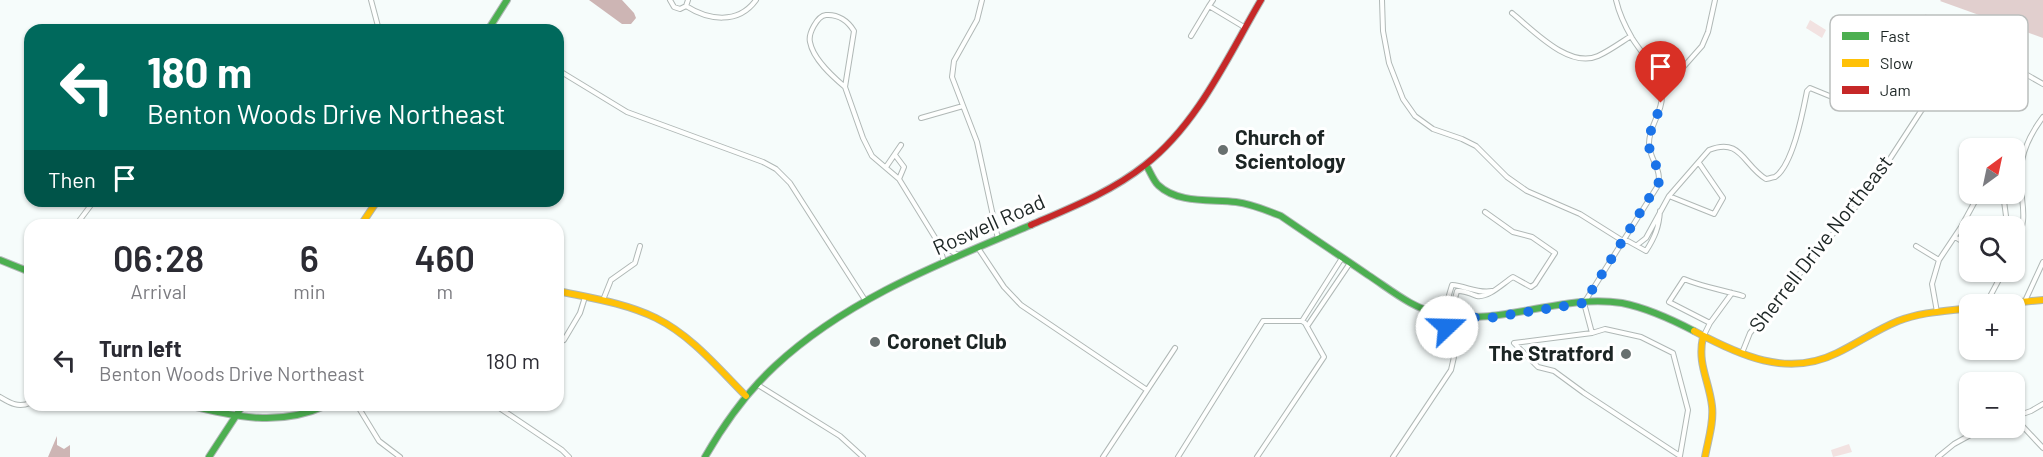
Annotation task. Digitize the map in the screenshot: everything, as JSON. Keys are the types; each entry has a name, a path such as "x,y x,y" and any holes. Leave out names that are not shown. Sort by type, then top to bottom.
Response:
{"main road":[{"path":"494,24 507,0"},
{"name":"Roswell Road","path":"705,457 746,396 757,384 806,340 865,300 944,262 1107,191 1146,165 1183,127 1261,0"},
{"path":"1146,165 1158,185 1172,194 1185,198 1237,202 1263,208 1281,216 1410,303 1427,312 1449,317 1489,318 1584,303 1613,302 1637,306 1654,312 1703,337 1742,353 1776,364 1796,365 1832,357 1897,321 1918,315 1959,309"},
{"path":"0,260 24,270"},
{"path":"564,292 603,300 655,317 686,338 746,396"},
{"path":"2025,302 2043,300"},
{"path":"1703,337 1699,350 1700,359 1713,410 1705,457"},
{"path":"208,411 236,416 288,419 315,411"},
{"path":"209,457 239,411"}],"street":[{"path":"371,0 377,24"},
{"path":"670,0 677,9 686,6 710,18 729,17 741,13 756,0"},
{"path":"686,6 688,0"},
{"path":"982,0 977,20 959,51 952,69 954,86 977,142 998,239"},
{"path":"1191,36 1213,0"},
{"path":"1382,0 1383,31 1389,63 1403,99 1415,116 1433,129 1476,146 1508,177 1527,191 1580,214 1623,241 1646,250 1655,237 1660,211"},
{"path":"1592,333 1584,303 1659,182 1659,172 1651,155 1649,141 1660,111 1662,96 1657,74 1631,36 1616,0"},
{"path":"1662,96 1702,46 1708,32 1715,0"},
{"path":"1209,6 1244,27"},
{"path":"1512,13 1561,52 1576,58 1587,59 1598,56 1631,36"},
{"path":"845,87 819,60 810,41 810,34 814,26 821,17 826,15 844,19 854,31 845,87 863,138 872,156 899,179 939,243 944,262"},
{"path":"564,74 627,112 763,162 776,169 790,183 865,300"},
{"name":"Sherrell Drive Northeast","path":"2028,75 2043,84"},
{"path":"1637,246 1646,238 1670,196 1709,150 1718,147 1733,147 1740,152 1756,173 1766,179 1775,177 1782,169 1798,132 1807,91 1810,88 1830,97"},
{"path":"921,118 963,106"},
{"name":"Sherrell Drive Northeast","path":"1742,353 1750,333 1869,191 1921,111"},
{"path":"2023,216 2020,170 2025,147 2043,117"},
{"path":"886,167 901,145"},
{"path":"895,155 904,167 899,179"},
{"path":"1670,196 1714,214 1723,198 1699,163"},
{"path":"1937,312 1932,284 1939,260 1973,204"},
{"path":"1393,457 1451,370 1454,350 1447,332 1449,308 1453,306 1457,291 1463,290 1479,296 1487,295 1513,277 1531,287 1555,253 1532,237 1514,232 1485,212"},
{"path":"1954,237 1959,240"},
{"path":"939,243 959,256"},
{"path":"603,300 611,280 635,263 640,246"},
{"path":"1916,246 1939,260"},
{"path":"978,248 1004,287 1021,305 1147,390"},
{"path":"1302,321 1342,258"},
{"path":"2025,302 2043,262"},
{"path":"1308,326 1350,263"},
{"path":"1710,323 1669,302 1684,279 1743,296"},
{"path":"1703,337 1732,292"},
{"path":"564,340 580,313 585,297"},
{"path":"1178,457 1263,321 1302,321 1308,326 1324,357 1257,457"},
{"path":"1605,329 1641,337 1673,353 1688,410 1680,456 1554,371 1538,367 1514,343 1592,333 1605,329"},
{"path":"1103,457 1175,348"},
{"path":"757,384 840,436 863,457"},
{"path":"0,397 11,404 24,405"},
{"path":"2025,413 2043,404"},
{"path":"361,411 379,441 400,457"},
{"path":"504,411 562,450 568,457"},
{"path":"2025,429 2043,448"},
{"path":"1939,457 1965,438"}],"shaded area":[{"path":"589,0 622,0 636,18 631,24 622,24"},
{"path":"2043,0 2043,38 2028,33 2028,15 1979,15 1940,1"},
{"path":"1810,20 1826,30 1822,38 1806,28"},
{"path":"57,436 57,445 64,449 70,445 70,457 48,457"},
{"path":"1849,444 1852,452 1833,457 1831,450"}],"traffic: fast":[{"path":"492,24 507,0"},
{"path":"1146,165 1158,185 1175,195 1195,200 1242,203 1281,216 1402,298 1430,312 1463,317 1486,316 1577,302 1599,301 1622,303 1641,308 1694,331"},
{"path":"705,457 737,409 755,387 803,342 833,321 896,285 1031,225"},
{"path":"0,260 24,270"},
{"path":"215,411 258,418 292,416 312,411"},
{"path":"209,457 239,411"}],"traffic: slow":[{"path":"365,219 373,207"},
{"path":"564,292 620,305 669,325 693,343 746,396"},
{"path":"2025,302 2043,300"},
{"path":"1694,331 1746,355 1782,363 1800,363 1818,360 1837,353 1898,321 1934,312 1959,309"},
{"path":"1703,337 1701,356 1711,397 1712,412 1705,457"}],"traffic: jam":[{"path":"1031,225 1090,199 1132,175 1164,148 1181,130 1211,88 1261,0"}],"place":[{"name":"Church of Scientology","path":"1223,150"},
{"name":"Coronet Club","path":"875,342"},
{"name":"The Stratford","path":"1626,354"}],"route":[{"path":"1447,327 1449,317 1489,318 1584,303 1659,182 1659,172 1651,155 1649,141 1661,103"}]}
